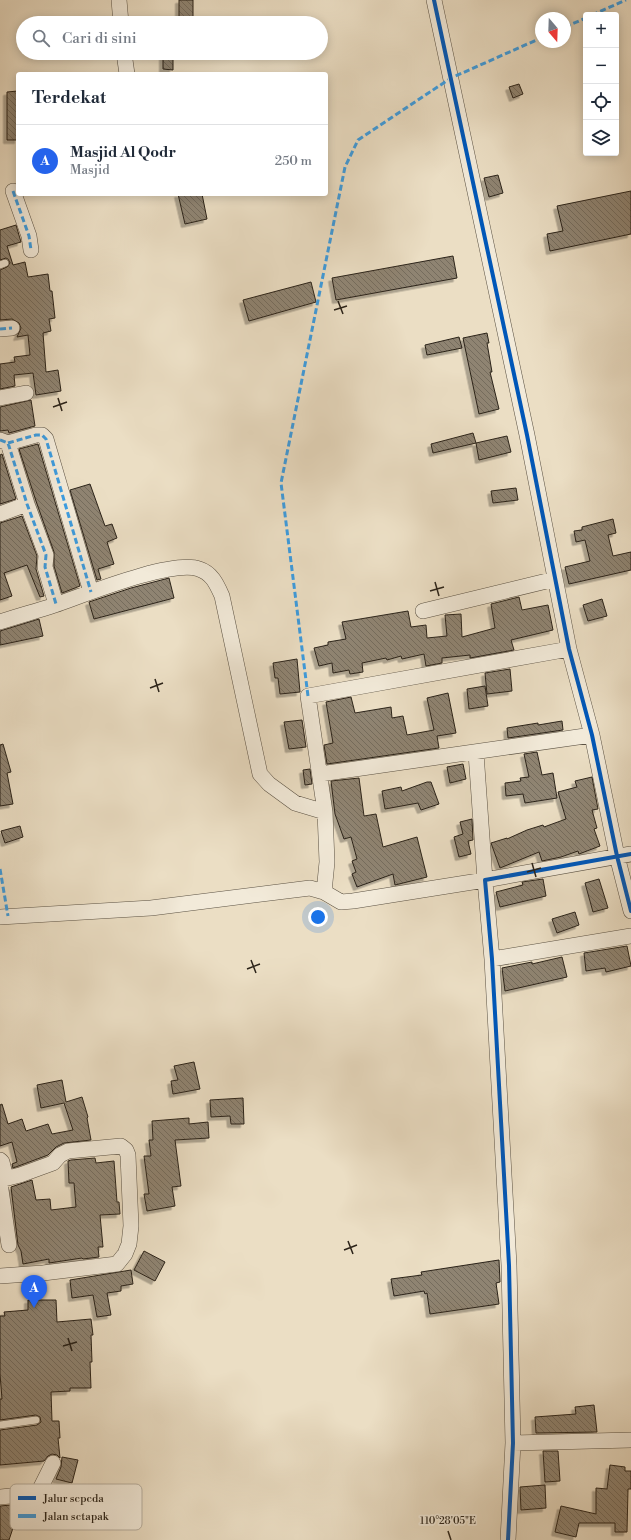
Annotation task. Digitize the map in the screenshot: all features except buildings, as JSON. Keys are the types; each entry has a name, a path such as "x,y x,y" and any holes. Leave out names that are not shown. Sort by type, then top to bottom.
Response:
{"street":[{"path":"119,0 120,16"},
{"path":"434,0 525,427 569,649 624,855 631,911"},
{"path":"125,60 127,72"},
{"path":"10,191 29,236 31,250"},
{"path":"0,398 26,393"},
{"path":"56,604 45,567 46,555 4,442 36,435 42,435 46,439 91,592"},
{"path":"0,514 27,504"},
{"path":"0,622 91,592 165,570 188,567 199,568 209,574 217,584 222,596 260,774 268,784 295,803 324,812"},
{"path":"423,611 554,579"},
{"path":"317,890 327,862 320,774 308,696 569,649"},
{"path":"320,774 476,753 592,735"},
{"path":"476,753 492,959 509,1265 513,1443 508,1540"},
{"path":"0,917 151,908 280,891 317,890 341,902 485,880 624,855"},
{"path":"492,959 631,936"},
{"path":"0,1276 43,1273 117,1264 129,1244 131,1226 128,1155 126,1150 121,1146 68,1151 60,1155 53,1163 2,1180"},
{"path":"0,1160 2,1162 2,1180 9,1246"},
{"path":"513,1443 631,1440"},
{"path":"42,1484 53,1463"},
{"path":"0,1497 10,1496"}],"lane":[{"path":"0,1425 36,1420"}],"marked path":[{"path":"599,12 626,0"},
{"path":"571,24 583,19"},
{"path":"308,696 281,483 345,167 358,140 451,78 535,41"},
{"path":"13,191 29,236 31,250"},
{"path":"0,329 12,328"},
{"path":"8,443 36,435 42,435 46,439 91,592"},
{"path":"0,440 8,443 27,504 46,555 45,567 56,604"},
{"path":"0,869 8,916"}],"cycle path":[{"path":"434,0 527,435 569,649 592,735 617,856 631,911"},
{"path":"508,1540 513,1443 509,1265 492,959 485,880 631,854"}],"place":[{"name":"Masjid Al Qodr","path":"34,1308"}]}
